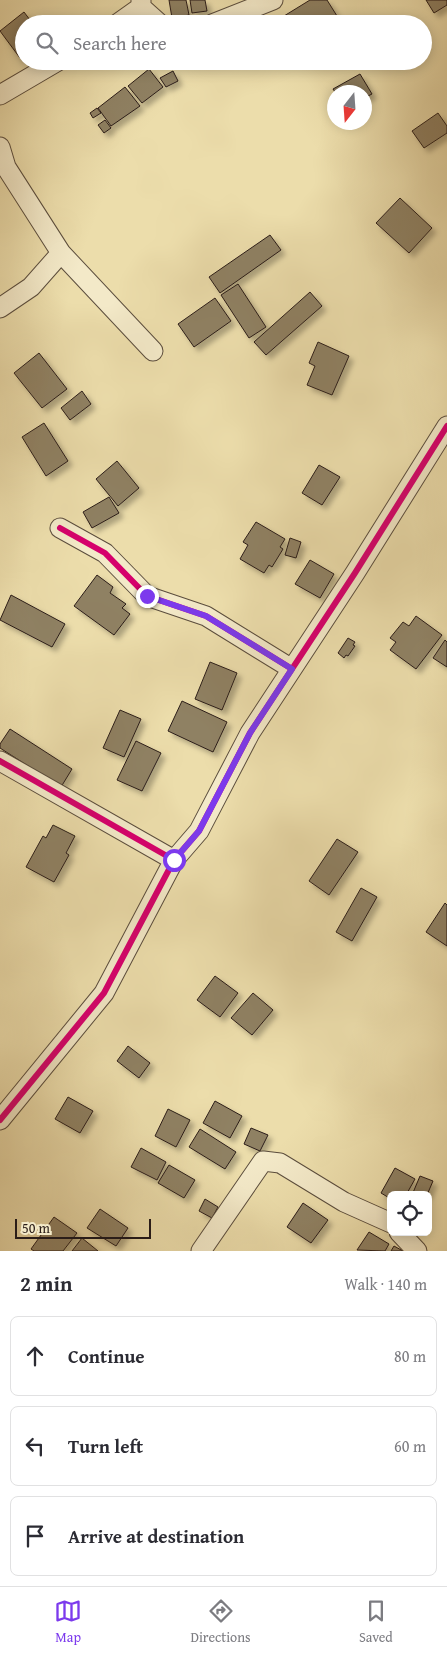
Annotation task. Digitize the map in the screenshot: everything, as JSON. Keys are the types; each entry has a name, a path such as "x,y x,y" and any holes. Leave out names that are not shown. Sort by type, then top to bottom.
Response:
{"street":[{"path":"235,15 273,0"},
{"path":"127,15 141,3 152,15"},
{"path":"0,95 43,70"},
{"path":"0,147 6,167 61,253 153,351"},
{"path":"0,308 31,287 61,253"},
{"path":"0,1120 104,993 174,860 199,831 250,733 355,573 447,426"},
{"path":"60,528 105,554 147,596 206,616 292,669"},
{"path":"0,761 174,860"},
{"path":"201,1251 263,1162 280,1163 344,1202 387,1221"},
{"path":"403,1236 416,1251"}],"building":[{"path":"169,0 186,0 189,15 172,15"},
{"path":"190,0 205,0 207,11 192,13"},
{"path":"310,0 327,0 336,15 286,15"},
{"path":"426,0 447,0 447,5 434,13"},
{"path":"15,19 15,51 0,31"},
{"path":"150,70 163,87 142,103 128,86"},
{"path":"173,71 178,81 166,87 160,78"},
{"path":"360,74 367,85 340,85"},
{"path":"125,87 140,106 111,126 98,108"},
{"path":"97,108 101,113 93,118 90,113"},
{"path":"438,113 447,126 447,133 424,148 412,131"},
{"path":"105,120 111,128 104,133 98,125"},
{"path":"400,198 432,228 409,253 376,223"},
{"path":"270,235 281,250 220,293 209,277"},
{"path":"238,284 266,327 249,338 221,295"},
{"path":"310,292 322,306 266,355 254,342"},
{"path":"215,298 231,321 194,347 178,324"},
{"path":"318,342 349,356 332,395 307,385 315,366 309,363"},
{"path":"39,353 67,389 42,408 14,373"},
{"path":"82,391 91,404 70,420 61,408"},
{"path":"44,423 68,461 46,476 22,437"},
{"path":"117,461 139,488 118,506 96,479"},
{"path":"319,465 340,477 322,505 302,493"},
{"path":"109,497 119,513 92,528 83,512"},
{"path":"256,522 285,539 280,547 283,549 272,567 269,565 264,573 240,559 248,545 243,542"},
{"path":"290,538 301,542 296,558 285,555"},
{"path":"310,560 334,574 320,598 295,584"},
{"path":"97,575 113,587 110,593 126,604 122,608 130,614 114,635 74,606"},
{"path":"11,595 65,624 52,647 0,620"},
{"path":"416,616 442,635 416,669 390,650 396,642 390,638 403,622 409,626"},
{"path":"348,638 355,642 353,645 355,646 348,656 346,655 344,658 338,653"},
{"path":"445,640 447,642 447,667 433,658"},
{"path":"210,662 237,673 222,710 195,699"},
{"path":"182,701 227,722 213,752 168,731"},
{"path":"120,710 141,719 124,757 103,748"},
{"path":"10,729 72,769 61,787 0,748 0,744"},
{"path":"136,741 161,753 142,791 117,780"},
{"path":"53,825 75,836 66,853 69,855 54,882 26,867 43,836 46,838"},
{"path":"337,839 358,852 329,895 309,881"},
{"path":"361,888 377,897 352,941 336,932"},
{"path":"445,903 447,905 447,946 426,932"},
{"path":"215,976 238,993 220,1017 197,1000"},
{"path":"253,993 273,1010 252,1035 231,1018"},
{"path":"128,1046 150,1063 139,1078 117,1061"},
{"path":"68,1097 93,1111 80,1133 55,1119"},
{"path":"215,1101 242,1116 230,1138 203,1123"},
{"path":"168,1109 190,1120 176,1147 155,1136"},
{"path":"251,1128 268,1135 260,1151 244,1144"},
{"path":"200,1129 236,1152 225,1169 189,1147"},
{"path":"141,1148 166,1162 157,1180 131,1167"},
{"path":"169,1165 195,1180 184,1198 158,1183"},
{"path":"395,1168 415,1179 408,1191 387,1191 387,1197 381,1193"},
{"path":"420,1176 433,1181 429,1191 414,1191"},
{"path":"205,1199 218,1207 212,1218 199,1211"},
{"path":"303,1203 328,1220 311,1243 287,1227"},
{"path":"100,1209 128,1228 116,1246 87,1228"},
{"path":"54,1217 77,1233 63,1251 34,1251 31,1249"},
{"path":"369,1232 389,1244 385,1251 357,1250"},
{"path":"82,1238 98,1251 72,1251"},
{"path":"394,1246 403,1251 391,1251"}],"cycle path":[{"path":"0,761 174,860 199,831 250,733 355,573 447,426"},
{"path":"60,528 105,553 147,596 206,616 292,669"},
{"path":"0,1120 104,993 174,860"}],"route":[{"path":"147,596 206,616 292,669 250,733 199,831 174,860"}]}
